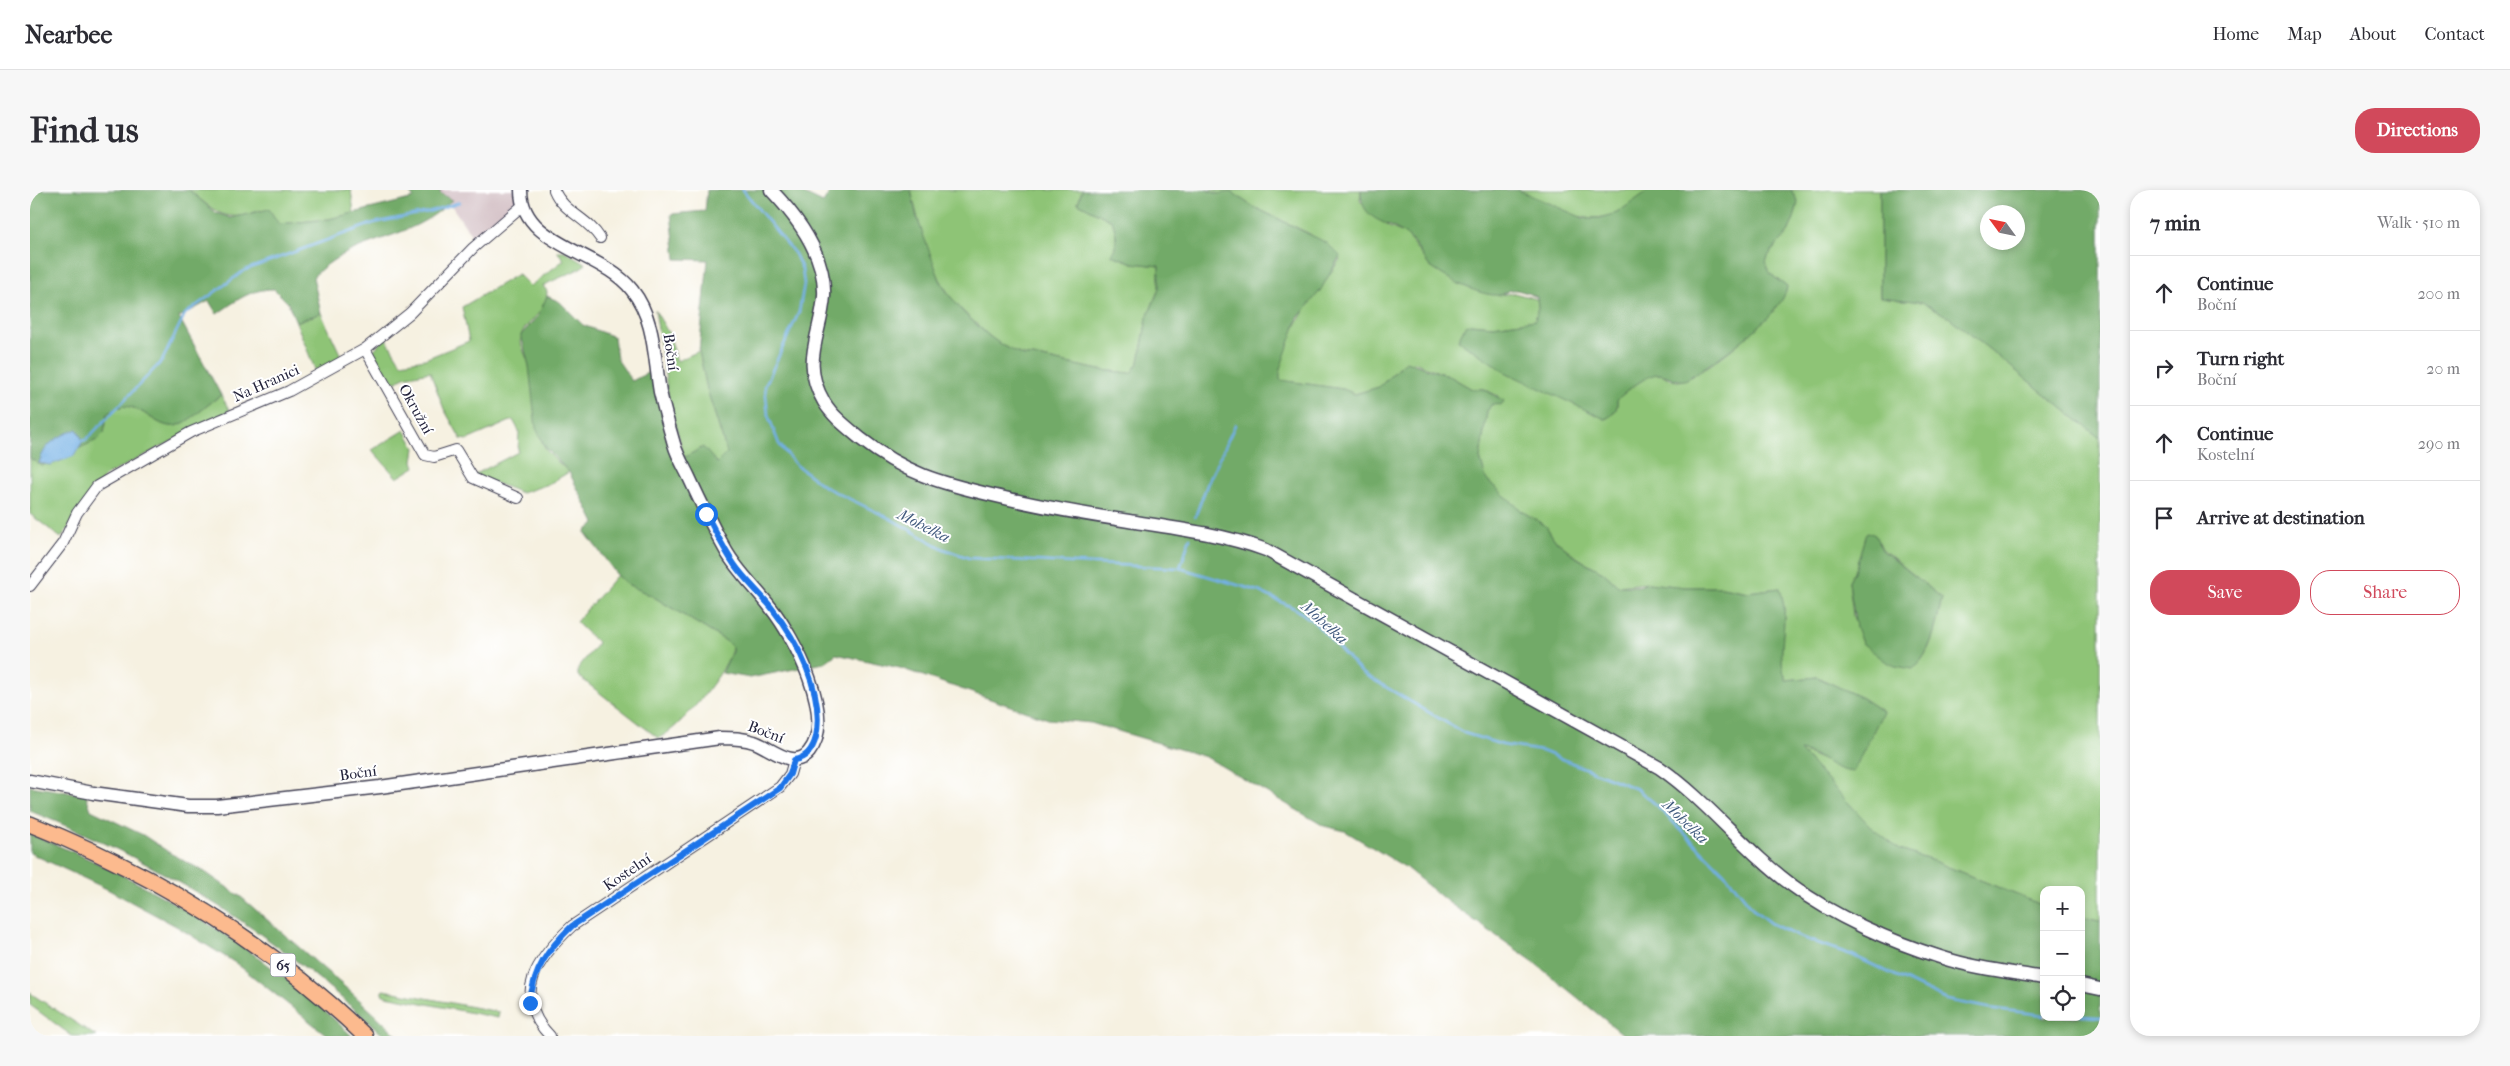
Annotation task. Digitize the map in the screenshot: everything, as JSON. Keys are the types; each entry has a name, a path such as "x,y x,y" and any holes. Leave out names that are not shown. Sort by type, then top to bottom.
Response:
{"main road":[{"name":"65","path":"30,824 105,856 194,904 278,960 321,995 365,1036"}],"street":[{"name":"Boční","path":"30,781 188,806 217,806 380,787 720,738 744,739 794,760 804,757 810,752 816,734 816,706 808,677 795,645 772,608 734,564 706,514 675,447 660,393 652,330 641,302 631,288 609,269 540,232 527,217 522,206 521,190"},
{"path":"554,190 562,204 591,227 600,238"},
{"path":"772,190 786,206 816,253 823,284 821,313 812,357 814,378 818,390 833,415 876,451 904,467 943,484 1058,510 1220,536 1266,550 1660,768 1704,802 1775,872 1816,902 1847,918 1941,958 2040,977"},
{"name":"Na Hranici","path":"30,586 63,543 87,497 105,479 155,454 192,432 289,391 365,349 410,313 473,248 522,206"},
{"name":"Okružní","path":"365,349 425,455 434,457 456,450 473,478 518,498"},
{"name":"Kostelní","path":"550,1036 536,1019 530,1003 531,986 538,967 549,950 572,926 780,788 790,774 794,760"},
{"path":"2085,987 2100,989"}],"shaded area":[{"path":"440,190 517,190 516,202 513,206 501,220 475,241 449,202 451,199 440,193"}],"green space":[{"path":"30,190 189,190 216,213 231,218 269,209 279,224 329,219 414,198 407,190 440,190 440,193 452,200 419,224 357,248 327,265 313,277 321,313 296,322 288,303 274,289 250,293 217,314 209,301 179,317 221,395 179,425 161,424 136,409 127,406 117,408 107,414 104,433 97,440 42,466 30,458"},
{"path":"189,190 351,190 354,213 329,219 279,224 260,210 238,216 221,214"},
{"path":"707,190 796,190 823,203 831,190 911,190 917,218 940,280 963,312 989,336 1024,356 1033,356 1099,370 1131,373 1139,362 1147,318 1159,289 1159,266 1133,263 1112,255 1116,238 1112,221 1078,203 1082,190 1207,190 1216,194 1232,192 1250,205 1327,243 1340,256 1320,291 1298,318 1280,369 1280,380 1343,389 1355,394 1379,387 1406,361 1451,377 1472,389 1484,389 1504,401 1501,405 1492,404 1487,411 1480,458 1486,479 1523,512 1546,526 1554,539 1577,558 1603,572 1618,586 1639,586 1648,583 1685,587 1722,587 1748,592 1780,588 1784,609 1782,664 1786,680 1817,677 1862,698 1883,712 1853,772 1845,771 1814,755 1800,751 1873,829 1900,850 1936,862 2040,904 2040,1021 2085,1021 2085,919 2100,921 2100,1036 1625,1036 1531,960 1448,902 1405,867 1345,831 1324,826 1206,757 1091,723 1048,719 900,668 836,654 824,663 750,678 722,673 732,652 732,647 726,641 652,596 627,584 617,575 585,532 595,523 569,472 545,447 536,428 529,366 521,335 538,316 547,296 560,302 583,325 614,337 617,359 632,381 651,371 678,461 703,447 717,463 727,453 707,389 699,351 708,260 676,259 671,214 705,211"},
{"path":"911,190 1082,190 1078,203 1112,221 1116,238 1112,255 1133,263 1159,266 1159,288 1147,318 1139,362 1131,373 1099,370 1019,354 994,340 959,307 940,280 925,242"},
{"path":"1207,190 1361,190 1360,201 1389,227 1406,234 1430,267 1461,285 1499,295 1514,293 1537,299 1538,307 1535,320 1493,326 1470,324 1465,327 1458,341 1605,419 1611,416 1617,406 1617,400 1630,388 1658,374 1679,381 1694,375 1725,354 1759,326 1773,311 1783,298 1787,287 1771,273 1766,263 1770,253 1788,232 1794,217 1798,202 1791,190 1880,190 1880,297 1923,302 1950,318 2100,438 2100,921 2085,919 2085,886 2040,886 2040,904 1936,862 1900,850 1873,830 1799,750 1826,761 1883,712 1862,698 1817,677 1786,680 1782,665 1784,613 1780,588 1748,592 1722,587 1685,587 1648,583 1618,586 1603,572 1578,558 1554,539 1546,526 1523,512 1486,479 1480,458 1487,411 1492,404 1496,405 1498,396 1484,389 1472,389 1451,377 1414,362 1400,366 1379,387 1355,394 1343,389 1279,380 1281,363 1293,331 1301,316 1340,259 1310,234 1235,197","holes":["1865,538 1879,542 1882,549 1942,598 1932,639 1920,662 1862,643 1853,616 1849,582"]},
{"path":"1361,190 1518,190 1583,218 1599,218 1617,213 1649,190 1791,190 1798,202 1788,232 1767,258 1767,268 1771,274 1787,287 1782,299 1773,312 1744,339 1685,380 1678,380 1658,374 1642,380 1617,400 1615,411 1605,419 1507,373 1458,340 1465,326 1470,324 1493,326 1535,320 1538,307 1537,297 1514,290 1500,295 1483,293 1455,282 1438,272 1428,264 1414,243 1406,235 1370,214 1362,201"},
{"path":"1518,190 1649,190 1634,203 1617,213 1605,217 1592,218 1566,213 1540,203"},
{"path":"1880,190 2100,190 2100,438 1950,318 1922,302 1880,297"},
{"path":"557,251 565,251 586,264 543,286 547,291 546,299 539,312 526,327 521,339 529,365 542,441 553,458 569,472 549,484 522,493 474,475 518,452 519,431 513,420 467,440 461,439 444,409 430,372 404,377 390,385 374,359 373,351 385,337 401,363 425,359 469,341 462,307 518,274 530,286 564,260"},
{"path":"655,310 669,334 677,361 699,351 707,389 727,453 717,463 684,457 669,401"},
{"path":"321,313 342,358 316,372 296,322"},
{"path":"221,395 230,411 105,476 61,538 30,514 30,434 104,433 107,414 117,408 127,406 136,409 161,424 179,425"},
{"path":"405,430 415,448 413,461 415,467 397,478 372,450"},
{"path":"1866,533 1875,535 1882,550 1942,598 1929,645 1920,662 1913,669 1895,666 1885,661 1862,643 1856,627 1849,582 1856,567"},
{"path":"617,575 627,584 652,596 726,641 732,647 723,669 702,698 678,724 658,738 578,676 578,668 598,643 576,622"},
{"path":"30,786 86,795 91,810 143,835 170,853 205,872 241,897 353,994 398,1036 384,1036 343,999 261,934 174,879 81,832 30,811"},
{"path":"30,834 118,873 201,919 241,945 280,974 352,1036 328,1036 237,964 176,926 107,889 30,853"},
{"path":"384,990 499,1012 498,1018 386,996 382,994"},
{"path":"30,993 96,1036 72,1036 30,1005"}],"water":[{"path":"77,429 83,441 74,456 50,465 39,463 41,456 48,446"}],"waterway":[{"name":"Mohelka","path":"743,190 795,254 802,269 804,284 799,312 765,386 768,415 779,444 795,464 825,487 889,518 944,549 969,558 1180,568 1258,591 1296,609 1314,622 1362,673 1464,733 1503,745 1542,751 1637,789 1653,802 1727,876 1754,910 1770,923 1797,936 1852,955 1947,1000 1988,1008 2040,1014"},
{"path":"80,441 86,440 162,361 185,314 245,270 374,223 428,212 460,202"},
{"path":"1195,517 1207,485 1235,425"},
{"path":"1180,568 1190,538"},
{"name":"Mohelka","path":"2085,1016 2100,1017"}],"route":[{"path":"530,1003 531,986 538,967 549,950 572,926 780,788 790,774 794,760 807,755 814,745 817,726 816,706 805,668 795,645 772,608 734,564 706,514"}]}
